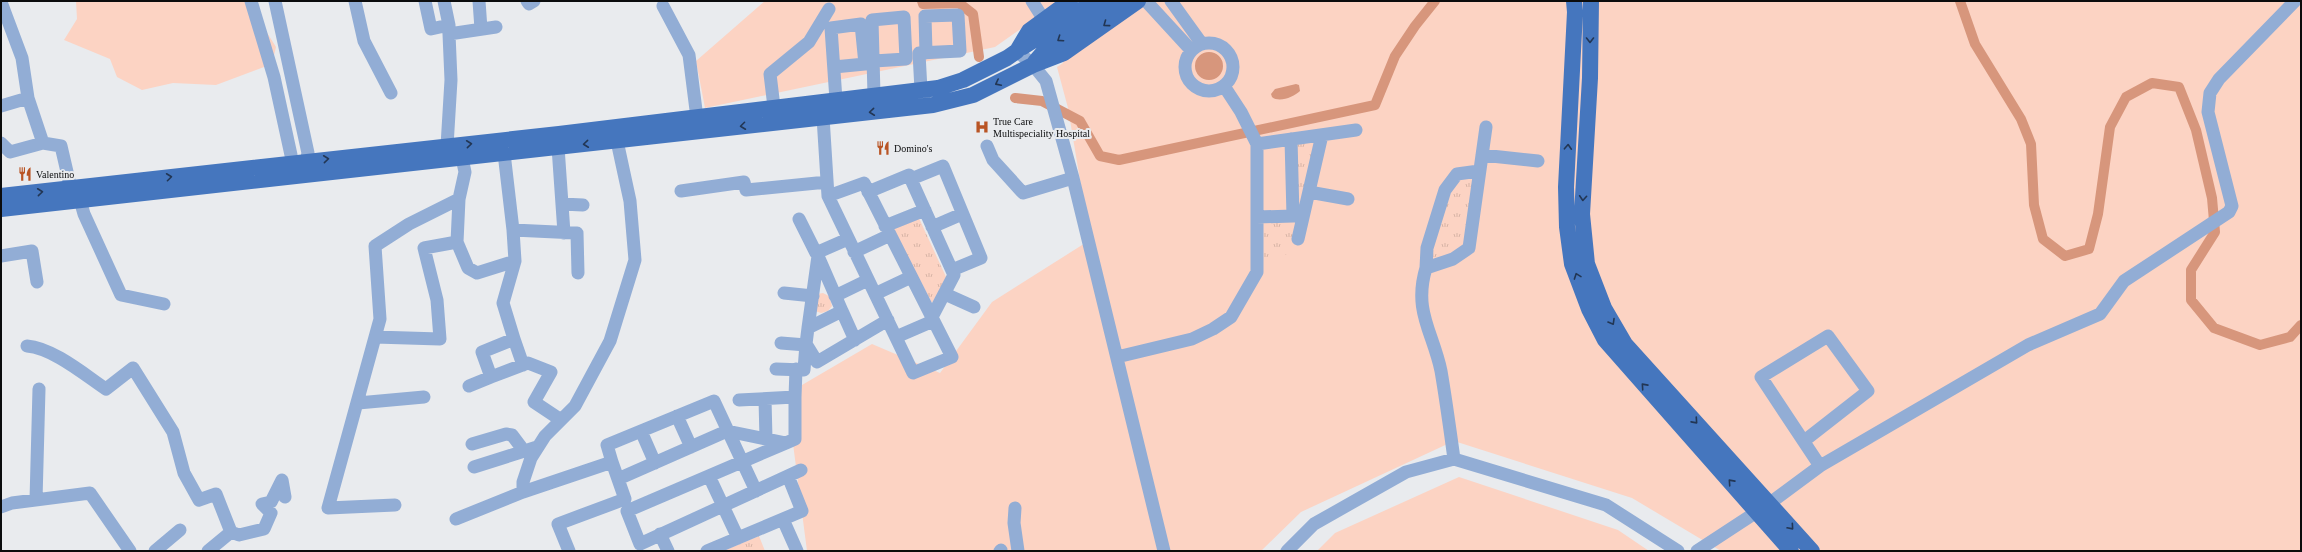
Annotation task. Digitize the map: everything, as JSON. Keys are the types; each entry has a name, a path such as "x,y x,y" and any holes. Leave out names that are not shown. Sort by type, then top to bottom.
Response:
{"main road":[{"path":"1017,51 1025,35 1070,1"},
{"path":"1,196 77,192 287,166 462,158 617,141 827,106 874,95 938,88 963,80 998,63 1094,1"},
{"path":"1033,65 1047,48 1116,1"},
{"path":"287,166 306,162 774,108 933,105 972,95 1033,65 1064,52 1138,1"},
{"path":"1574,1 1566,187 1567,227 1572,264 1589,309 1605,340 1764,507 1812,551"},
{"path":"1590,1 1590,78 1582,214 1587,264 1604,308 1625,344 1764,507 1791,551"},
{"path":"1,209 77,192"}],"street":[{"path":"251,1 274,77 287,166"},
{"path":"275,1 308,153 306,162"},
{"path":"356,1 364,41 391,93"},
{"path":"425,1 431,29 481,29 496,27"},
{"path":"444,1 449,29 451,80 447,146"},
{"path":"479,1 481,29"},
{"path":"527,1 529,4 534,1"},
{"path":"1032,1 1044,20"},
{"path":"1146,1 1197,47"},
{"path":"1171,1 1197,47"},
{"path":"1697,551 1764,507 1820,466 2028,345 2100,314 2124,281 2201,232 2229,212 2232,206 2208,112 2210,93 2219,79 2295,1"},
{"path":"1,2 22,58 28,98 43,142"},
{"path":"663,6 689,55 697,118"},
{"path":"774,108 770,74 809,42 829,8"},
{"path":"1214,43 1221,46 1231,58 1232,73 1224,86 1210,92 1201,90 1188,81 1184,65 1197,47 1214,43"},
{"path":"1017,51 1033,65 1046,81 1073,178 1164,551"},
{"path":"921,90 919,53 926,53"},
{"path":"874,61 874,95"},
{"path":"828,196 864,183 952,357 913,373 828,196 827,106 834,66"},
{"path":"1117,357 1192,339 1213,329 1231,317 1257,272 1257,144 1241,112 1224,86"},
{"path":"1,106 28,98"},
{"path":"1426,268 1453,259 1469,248 1486,128"},
{"path":"1257,144 1356,130"},
{"path":"1298,216 1309,192 1322,135"},
{"path":"1291,139 1298,216 1298,239"},
{"path":"474,467 531,449 575,406 610,340 635,260 630,201 617,141"},
{"path":"1,142 10,152 43,142 61,146 84,214 121,295 164,304"},
{"path":"988,146 993,160 1022,193 1073,178"},
{"path":"558,147 564,232"},
{"path":"504,153 515,261 504,303 523,365"},
{"path":"1482,155 1538,161"},
{"path":"462,158 465,172 459,199 458,242 468,268 477,273 515,261"},
{"path":"911,179 943,166 981,258 952,270"},
{"path":"1454,459 1440,369 1424,320 1421,285 1426,268 1428,248 1444,190 1457,174 1479,171"},
{"path":"868,192 909,175 954,275 946,294 932,319 896,337"},
{"path":"681,191 744,182 746,190 827,182"},
{"path":"1309,192 1348,198"},
{"path":"395,505 328,508 380,319 375,246 459,199"},
{"path":"562,204 583,205"},
{"path":"854,252 888,230 925,210"},
{"path":"932,226 962,214"},
{"path":"1257,216 1298,216"},
{"path":"799,219 817,254 855,340"},
{"path":"513,230 577,233 578,273"},
{"path":"817,254 848,239"},
{"path":"375,338 440,339 437,300 424,248 458,242"},
{"path":"1,256 32,251 37,282"},
{"path":"776,369 804,370 817,254"},
{"path":"875,294 911,277"},
{"path":"836,296 868,280"},
{"path":"784,294 813,296"},
{"path":"946,294 974,307"},
{"path":"808,328 842,311"},
{"path":"806,344 817,362 888,320"},
{"path":"1804,441 1868,391 1828,336 1761,377 1820,466"},
{"path":"491,377 482,352 514,339"},
{"path":"781,343 806,344"},
{"path":"27,346 36,347 57,358 106,389 133,368 173,432 184,473 199,500 216,494 231,532 239,535 264,529 271,514 262,504 271,502 282,480 285,497"},
{"path":"469,386 528,363 551,372 534,402 561,420"},
{"path":"569,551 558,524 626,505 709,476 795,439 796,369"},
{"path":"36,500 39,390"},
{"path":"358,403 424,397"},
{"path":"739,400 795,397"},
{"path":"765,399 766,439"},
{"path":"756,491 714,401 607,445 640,544 660,534 723,506 756,491 801,470"},
{"path":"677,416 691,447"},
{"path":"642,431 655,463"},
{"path":"618,479 727,431 786,443"},
{"path":"472,444 506,434 512,435 531,449"},
{"path":"523,492 523,482 531,458 531,449"},
{"path":"1288,551 1314,524 1406,472 1454,459 1606,505 1678,551"},
{"path":"456,519 523,492 612,462"},
{"path":"709,476 738,538"},
{"path":"707,551 802,511 788,476"},
{"path":"1,507 12,503 90,493 130,551"},
{"path":"1015,508 1014,523 1018,551"},
{"path":"785,524 797,551"},
{"path":"155,551 180,530"},
{"path":"208,551 231,532"},
{"path":"660,534 668,551"}],"green space":[{"path":"76,1 247,1 276,47 272,64 216,85 173,83 142,90 117,77 110,59 64,40 77,19"},
{"path":"765,1 1060,1 995,47 705,108 696,61"},
{"path":"1148,1 2301,1 2301,551 1721,551 1632,498 1454,441 1301,512 1261,551 807,551 792,436 802,385 872,344 940,373 992,302 1090,240 1068,108 1057,67 1063,63 1063,57"},
{"path":"1316,142 1300,210 1297,211 1294,145"},
{"path":"1461,180 1469,181 1474,188 1463,248 1432,261 1448,194"},
{"path":"918,216 947,279 932,303 892,228"},
{"path":"1295,220 1292,244 1286,255 1280,260 1264,264 1264,222"},
{"path":"823,293 829,296 832,306 828,311 821,313 815,311 817,294"},
{"path":"1459,477 1618,530 1649,551 1317,551 1335,533"},
{"path":"759,536 765,551 723,551"}],"shaded area":[{"path":"1209,52 1219,56 1223,66 1219,76 1209,80 1199,76 1195,66 1199,56"},
{"path":"1296,84 1299,85 1300,91 1294,95 1282,99 1275,99 1272,97 1271,94 1275,89"}],"waterway":[{"path":"922,1 923,4 959,3 973,14 979,57"},
{"path":"1015,98 1042,101 1080,121 1100,156 1119,160 1375,105 1395,56 1415,26 1435,1"},
{"path":"1960,1 1975,44 2021,119 2031,144 2034,205 2043,239 2065,256 2089,249 2098,214 2110,127 2126,97 2152,83 2179,87 2196,130 2212,198 2215,232 2191,270 2191,300 2214,328 2260,345 2290,337 2301,325"}],"place":[{"name":"True Care Multispeciality Hospital","path":"982,127"},
{"name":"Domino's","path":"883,148"},
{"name":"Valentino","path":"25,174"}]}
